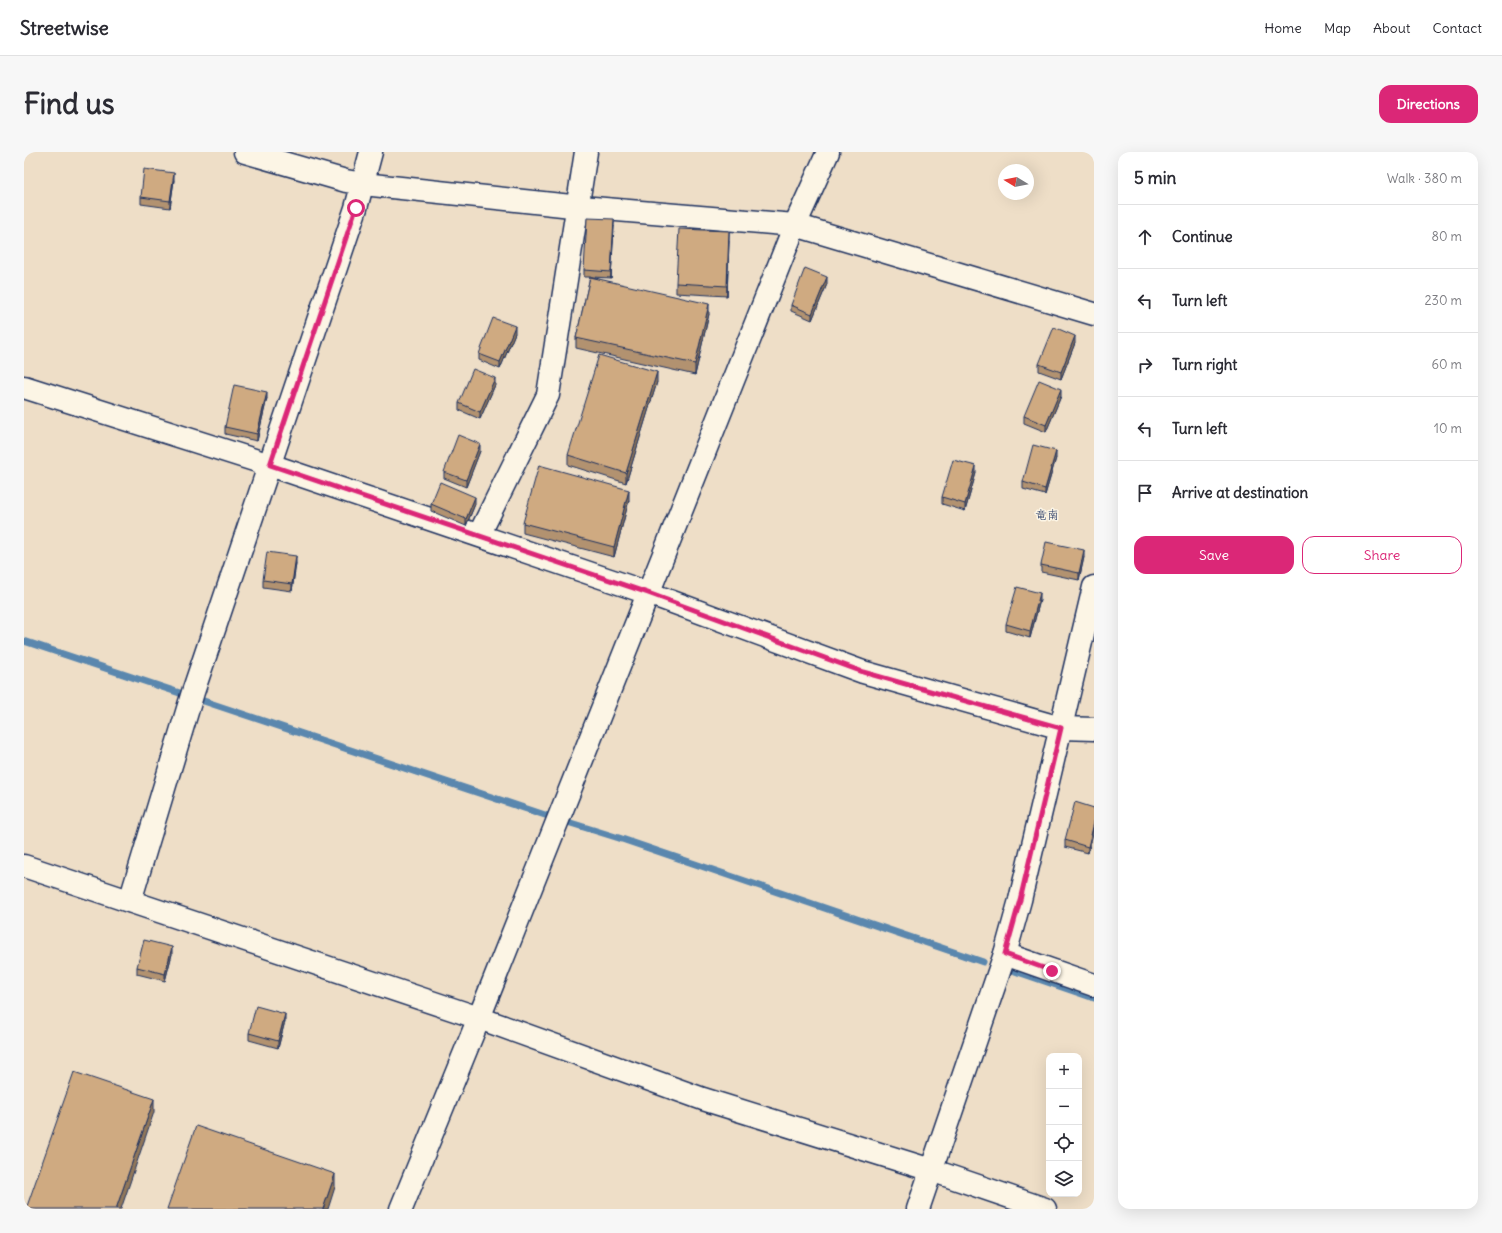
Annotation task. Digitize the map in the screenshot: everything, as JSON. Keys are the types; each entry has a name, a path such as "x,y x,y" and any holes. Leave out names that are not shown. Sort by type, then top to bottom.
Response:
{"street":[{"path":"245,152 346,181 363,184 578,207 795,225 1094,314"},
{"path":"130,900 191,698 363,184 371,152"},
{"path":"479,536 548,395 586,152"},
{"path":"401,1209 479,1018 795,225 828,152"},
{"path":"24,387 270,465 648,593 863,672 1061,728 1094,729"},
{"path":"918,1209 1005,954 1020,900 1094,587"},
{"path":"24,866 130,900 479,1018 703,1099 931,1170 1046,1209"},
{"path":"1005,954 1094,985"}],"building":[{"path":"144,169 174,173 170,201 141,197"},
{"path":"587,218 614,219 611,272 584,270"},
{"path":"679,229 729,231 727,286 676,283"},
{"path":"805,268 827,277 812,314 791,305"},
{"path":"590,277 709,304 695,364 576,338"},
{"path":"493,318 515,326 500,362 479,354"},
{"path":"1054,327 1075,336 1061,372 1039,364"},
{"path":"599,355 657,372 626,473 568,455"},
{"path":"473,369 495,378 480,412 459,403"},
{"path":"1039,380 1061,389 1046,425 1024,416"},
{"path":"234,385 267,392 257,434 225,427"},
{"path":"458,435 480,444 466,480 444,472"},
{"path":"1033,445 1056,451 1045,489 1023,482"},
{"path":"953,460 976,466 965,504 942,497"},
{"path":"539,465 629,490 614,547 523,523"},
{"path":"440,482 475,497 466,519 431,504"},
{"path":"1046,542 1084,550 1079,573 1041,565"},
{"path":"267,552 296,556 292,584 263,580"},
{"path":"1017,587 1040,593 1030,631 1006,624"},
{"path":"1075,802 1094,808 1094,823 1088,847 1065,840"},
{"path":"144,940 172,947 165,974 137,967"},
{"path":"256,1006 285,1014 278,1041 249,1033"},
{"path":"74,1072 154,1099 116,1209 26,1209"},
{"path":"196,1126 335,1174 323,1209 167,1209"}],"waterway":[{"path":"24,641 545,815 619,838 983,962"},
{"path":"1012,970 1094,998"}],"district":[{"name":"竜南","path":"1047,515"}],"route":[{"path":"356,208 270,465 648,593 863,672 1061,728 1020,900 1005,954 1052,971"}]}
